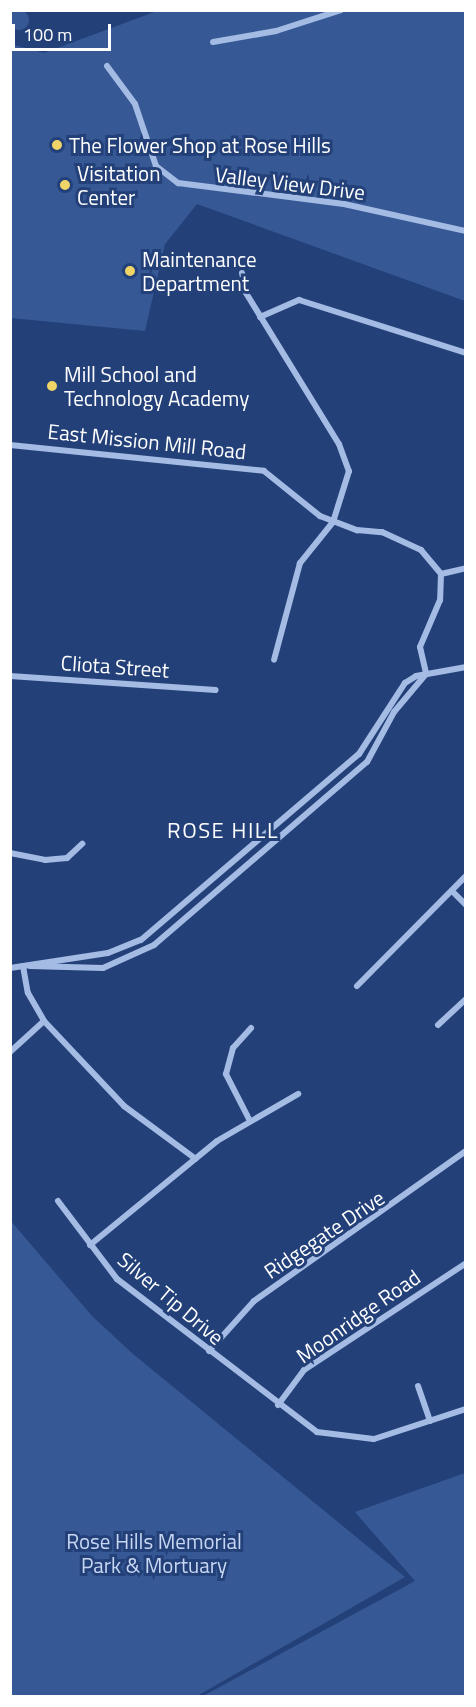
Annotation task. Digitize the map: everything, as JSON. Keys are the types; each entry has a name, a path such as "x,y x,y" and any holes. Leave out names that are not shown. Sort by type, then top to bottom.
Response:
{"street":[{"path":"213,42 286,28 341,10"},
{"name":"Valley View Drive","path":"107,66 135,104 156,166 178,183 344,204 465,231"},
{"path":"242,273 260,317 348,462 346,488 333,522 300,563 274,660"},
{"path":"260,317 299,300 465,353"},
{"name":"East Mission Mill Road","path":"10,445 264,471 333,522"},
{"path":"333,522 382,532 421,550 441,574 440,600 420,647 426,674"},
{"path":"441,574 465,568"},
{"path":"10,968 108,953 141,940 359,754 392,696 426,674 465,667"},
{"path":"23,966 103,968 154,945 367,762 394,712 426,674"},
{"name":"Cliota Street","path":"10,676 216,690"},
{"path":"10,853 45,860 66,858 82,844"},
{"path":"357,986 465,876"},
{"path":"452,891 465,905"},
{"path":"23,966 28,993 44,1021 124,1106 196,1159"},
{"path":"438,1025 465,999"},
{"path":"10,1052 44,1021"},
{"path":"250,1121 226,1074 233,1048 251,1028"},
{"path":"90,1245 196,1159 250,1121 298,1094"},
{"name":"Ridgegate Drive","path":"209,1351 254,1301 465,1151"},
{"name":"Silver Tip Drive","path":"58,1202 117,1279 278,1405 317,1432 354,1439 374,1439 465,1409"},
{"name":"Moonridge Road","path":"278,1405 304,1370 465,1263"},
{"path":"418,1386 430,1421"}],"green space":[{"path":"19,10 26,13 29,20 26,27 19,30 12,27 9,20 12,13"},
{"path":"157,11 465,11 465,301 197,204 165,244 145,331 11,318 10,44 44,53"},
{"name":"Rose Hills Memorial Park & Mortuary","path":"10,1220 92,1316 133,1354 405,1577 197,1696 11,1696"},
{"path":"465,1473 465,1696 203,1696 415,1581 355,1512"}],"place":[{"name":"The Flower Shop at Rose Hills","path":"57,145"},
{"name":"Visitation Center","path":"65,185"},
{"name":"Maintenance Department","path":"130,271"},
{"name":"Mill School and Technology Academy","path":"52,386"}],"district":[{"name":"ROSE HILL","path":"223,831"}]}
